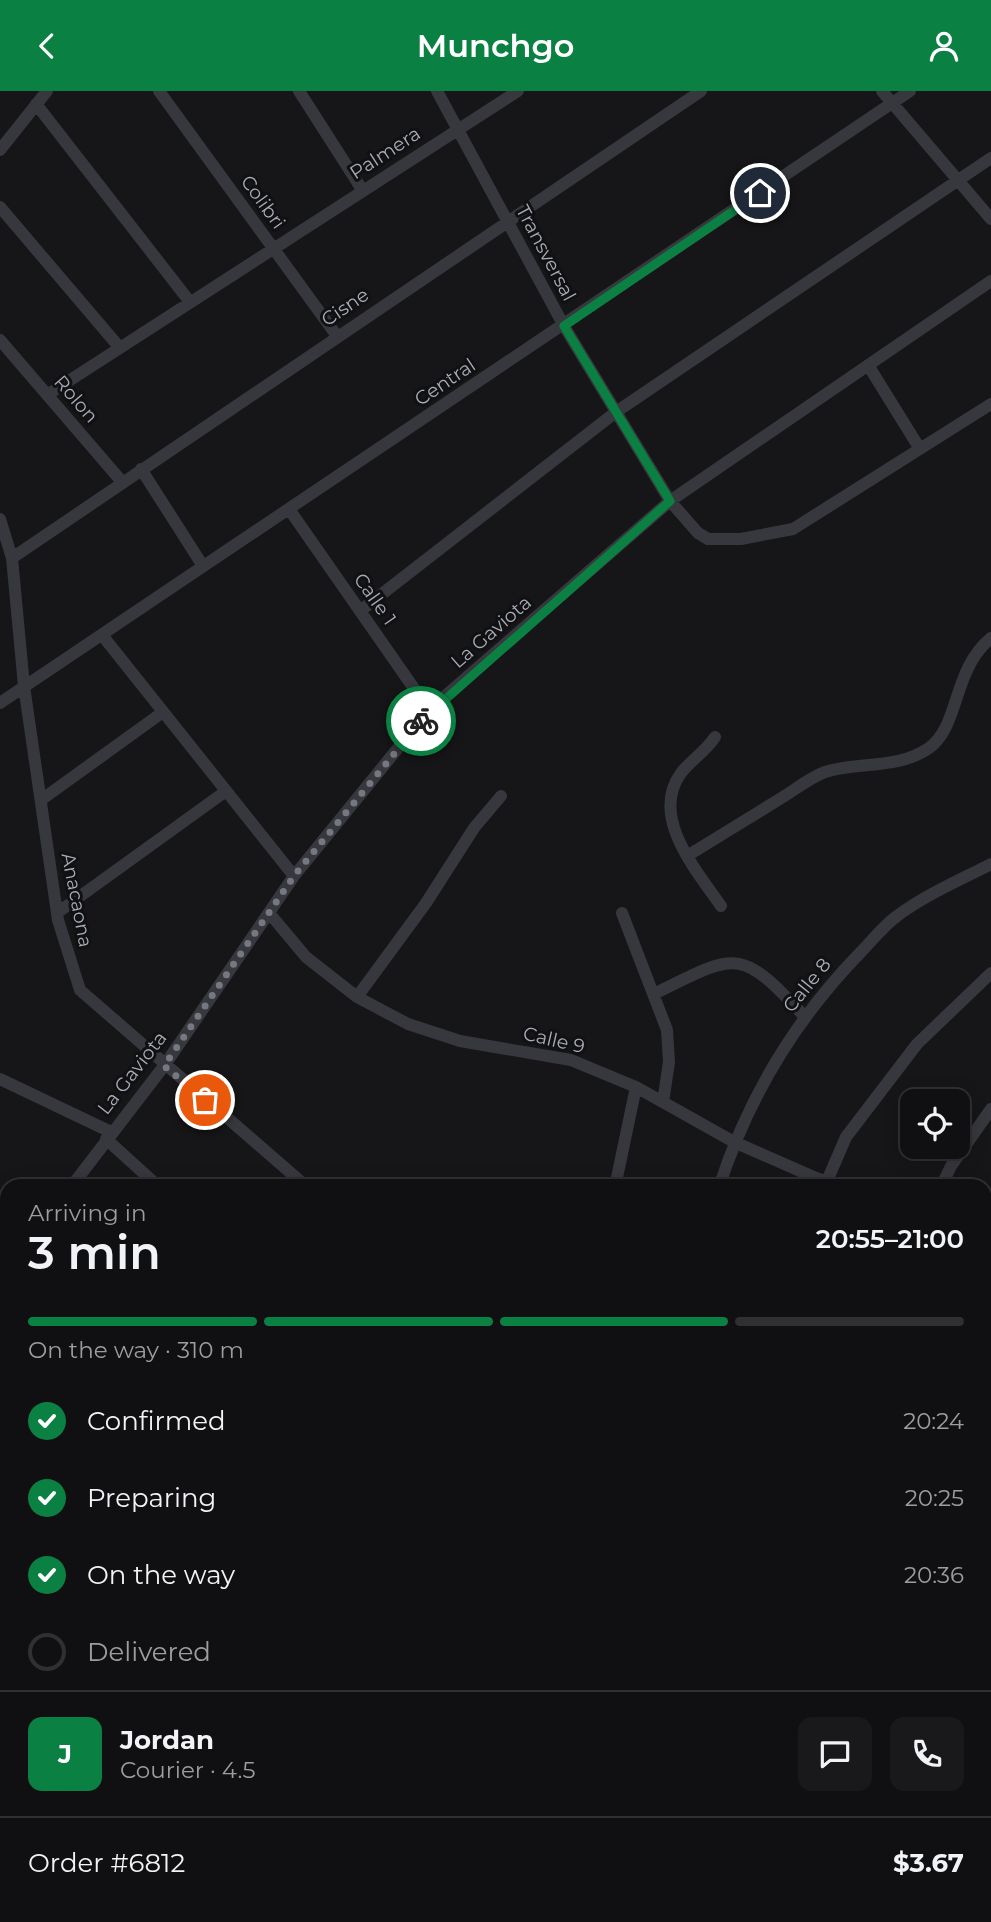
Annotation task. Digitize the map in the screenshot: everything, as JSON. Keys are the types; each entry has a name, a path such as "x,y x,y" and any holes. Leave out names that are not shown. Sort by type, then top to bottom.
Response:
{"street":[{"path":"0,151 47,91"},
{"name":"Colibri","path":"159,91 337,336"},
{"path":"299,91 363,191"},
{"name":"Transversal","path":"437,91 564,326 670,501 698,533 708,540 722,541 777,533 813,518 920,449"},
{"name":"Palmera","path":"47,395 518,91"},
{"name":"Cisne","path":"12,558 506,220 701,91"},
{"path":"882,91 991,219"},
{"name":"Central","path":"0,703 910,91"},
{"path":"36,104 190,302"},
{"path":"360,611 616,412 991,158"},
{"path":"0,207 120,348"},
{"name":"La Gaviota","path":"77,1179 164,1066 294,876 429,710 670,501 991,281"},
{"name":"Rolon","path":"0,340 123,483"},
{"path":"868,365 920,449 991,404"},
{"path":"141,469 203,566"},
{"name":"Calle 1","path":"289,509 429,710"},
{"name":"Anacaona","path":"0,519 12,558 24,686 57,913 70,966 80,989 164,1066 298,1179"},
{"path":"102,635 294,876"},
{"path":"687,856 822,773 890,764 911,758 930,747 947,722 966,667 977,649 991,638"},
{"path":"41,800 163,712"},
{"path":"715,737 680,774 671,800 673,827 687,856 721,907"},
{"path":"57,913 226,791"},
{"path":"356,997 426,902 474,828 501,796"},
{"name":"Calle 8","path":"722,1179 734,1142 765,1076 805,1017 839,974 896,916 991,864"},
{"path":"622,913 669,1039 663,1102"},
{"name":"Calle 9","path":"270,914 306,957 356,997 430,1032 460,1041 571,1060 636,1087 734,1142 813,1179"},
{"path":"654,994 710,966 746,964 771,981 805,1017"},
{"path":"821,1179 846,1137 917,1044 991,973"},
{"path":"0,1079 109,1135 151,1179"},
{"path":"617,1179 636,1087"},
{"path":"945,1179 991,1109"}],"way so far":[{"path":"205,1100 164,1066 294,876 421,721"}],"route":[{"path":"421,721 429,710 670,501 564,326 760,193"}]}
